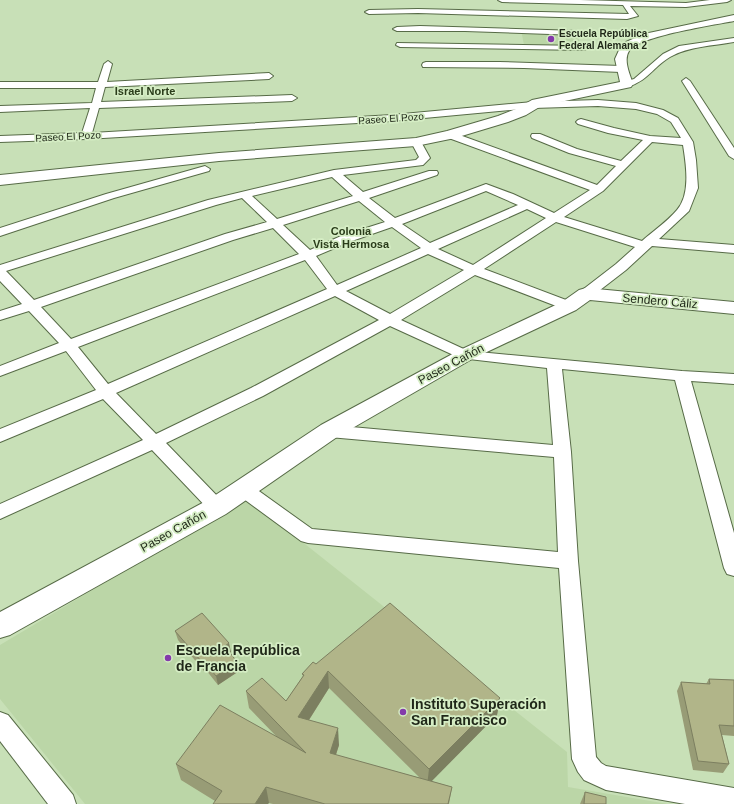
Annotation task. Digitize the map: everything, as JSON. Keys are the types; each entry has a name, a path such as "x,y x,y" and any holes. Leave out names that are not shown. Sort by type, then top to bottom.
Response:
{"street":[{"path":"502,0 686,5 727,0"},
{"path":"510,0 514,14 515,32 523,56"},
{"path":"426,65 457,55 523,56 585,51 573,15 566,1"},
{"path":"369,12 457,9 514,14 634,16 625,3"},
{"path":"457,9 457,55"},
{"path":"734,18 638,39 627,46 622,53 621,65 627,84 637,81 647,74 666,56 682,48 734,40"},
{"path":"397,29 458,27 515,32 578,33"},
{"path":"400,45 457,55 523,56 621,65"},
{"path":"598,60 621,65"},
{"path":"86,136 108,64"},
{"path":"0,85 101,85 269,76"},
{"path":"686,81 734,156"},
{"name":"Paseo El Pozo","path":"0,138 12,139 86,136 392,118 533,105 627,84"},
{"path":"0,109 292,98"},
{"name":"Paseo Cañón","path":"0,626 217,507 329,431 465,355 577,300 621,267 683,211 692,188 690,160 688,142 675,120 660,112 636,106 598,103 533,105"},
{"path":"0,180 219,157 339,150 416,142 450,135 503,119 521,112 533,105"},
{"path":"581,122 612,131 650,139 688,142"},
{"path":"450,135 599,189"},
{"path":"536,136 573,151 624,165"},
{"path":"0,512 154,442 257,392 390,320 474,270 599,189 650,139"},
{"path":"0,269 212,202 334,173 419,163 425,158 416,142"},
{"path":"0,232 110,196 205,169"},
{"path":"334,173 361,198 428,248 474,270 577,300"},
{"path":"0,316 30,305 100,284 228,236 361,198 433,173"},
{"path":"0,371 486,187 555,218 646,244 734,249"},
{"path":"244,194 308,255 334,290 390,320 465,355 682,376 734,379"},
{"path":"0,436 106,392 527,205"},
{"path":"0,273 69,346 106,392 217,507"},
{"name":"Sendero Cáliz","path":"577,300 734,308"},
{"path":"554,364 562,452 568,561 583,749 584,759 588,769 597,775 606,778 734,800"},
{"path":"682,376 734,568"},
{"path":"329,431 562,452"},
{"path":"243,489 308,536 568,561"},
{"path":"0,723 64,804"}],"shaded area":[{"name":"Escuela República Federal Alemana 2","path":"521,30 576,32 582,47 524,45"},
{"name":"Escuela República de Francia","path":"247,498 567,752 568,787 668,804 85,804 0,699 0,645"}],"building":[{"path":"390,603 500,698 429,769 328,671 298,717 338,728 330,753 452,787 448,804 325,804 266,787 255,804 213,804 222,791 176,764 220,705 306,753 246,691 262,678 286,701 304,675 302,674 313,662 316,664"},
{"path":"202,613 229,643 225,646 237,662 216,676 204,661 202,662 175,631"},
{"path":"709,679 734,680 734,726 719,725 729,764 698,761 681,682 710,684"},
{"path":"585,792 606,797 606,804 584,804"}],"place":[{"name":"Escuela República Federal Alemana 2","path":"551,39"},
{"name":"Escuela República de Francia","path":"168,658"},
{"name":"Instituto Superación San Francisco","path":"403,712"}],"district":[{"name":"Israel Norte","path":"145,91"},
{"name":"Colonia Vista Hermosa","path":"351,237"}]}
